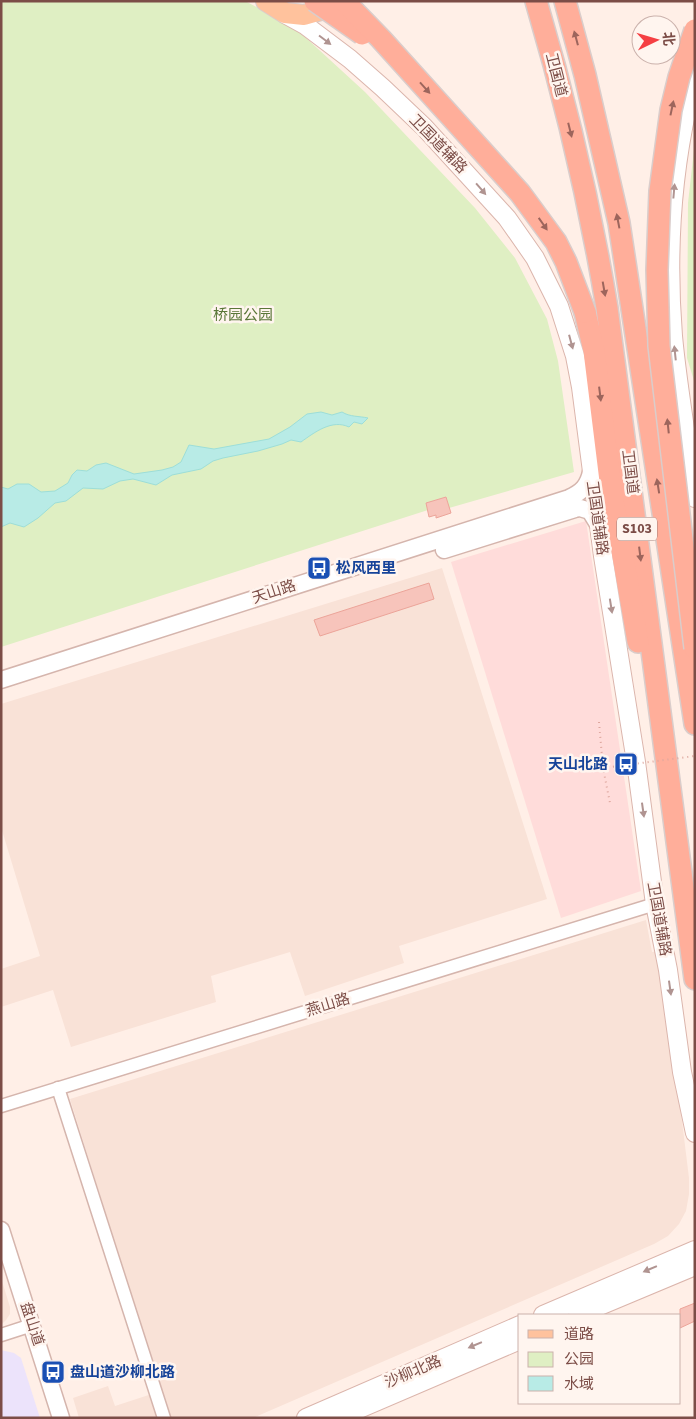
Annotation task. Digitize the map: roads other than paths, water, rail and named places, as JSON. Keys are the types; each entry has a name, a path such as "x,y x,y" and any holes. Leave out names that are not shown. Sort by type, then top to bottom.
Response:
{"highway":[{"path":"315,1 353,27 406,68"},
{"path":"344,1 520,193 556,242 566,262 585,312 594,351 611,489 680,867"},
{"name":"卫国道","path":"536,1 594,230 607,308 695,979"},
{"name":"卫国道","path":"565,1 585,75 619,223 695,724"},
{"path":"695,30 671,110 660,192 657,270 659,346 695,648"}],"main road":[{"path":"266,1 285,13 304,14 351,1"},
{"name":"卫国道辅路","path":"285,13 305,25 350,59 424,127 507,218 535,258 559,306 575,356 587,431 598,524 636,762 655,904 668,970 682,1072 695,1133"},
{"path":"694,489 672,311 671,220 683,125 695,76"},
{"path":"545,1314 695,1250"},
{"path":"580,1314 695,1266"},
{"name":"沙柳北路","path":"306,1418 518,1326"},
{"name":"沙柳北路","path":"338,1418 518,1341"}],"street":[{"name":"天山路","path":"1,680 569,498 583,491 591,472"},
{"name":"天山路","path":"1,690 571,510 580,508 590,511 598,524"},
{"name":"燕山路","path":"1,1106 655,904"},
{"path":"58,1088 164,1418"},
{"name":"盘山道","path":"1,1230 54,1418"},
{"name":"盘山道","path":"1,1252 61,1418"},
{"path":"1,1335 29,1326"}],"water":[{"path":"321,412 332,415 342,412 351,416 368,418 362,424 354,422 349,427 336,425 324,428 301,442 291,440 258,451 213,461 201,469 172,475 156,485 133,479 120,481 103,489 83,488 66,501 55,503 24,527 10,523 1,527 1,487 8,489 17,484 29,484 41,492 55,491 68,483 77,470 87,471 96,465 106,463 134,474 162,470 173,467 181,462 189,445 214,449 269,439 290,427 307,414"}],"place":[{"name":"松风西里","path":"319,568"},
{"name":"天山北路","path":"626,764"},
{"name":"盘山道沙柳北路","path":"53,1372"}],"park label":[{"name":"桥园公园","path":"243,315"}]}
